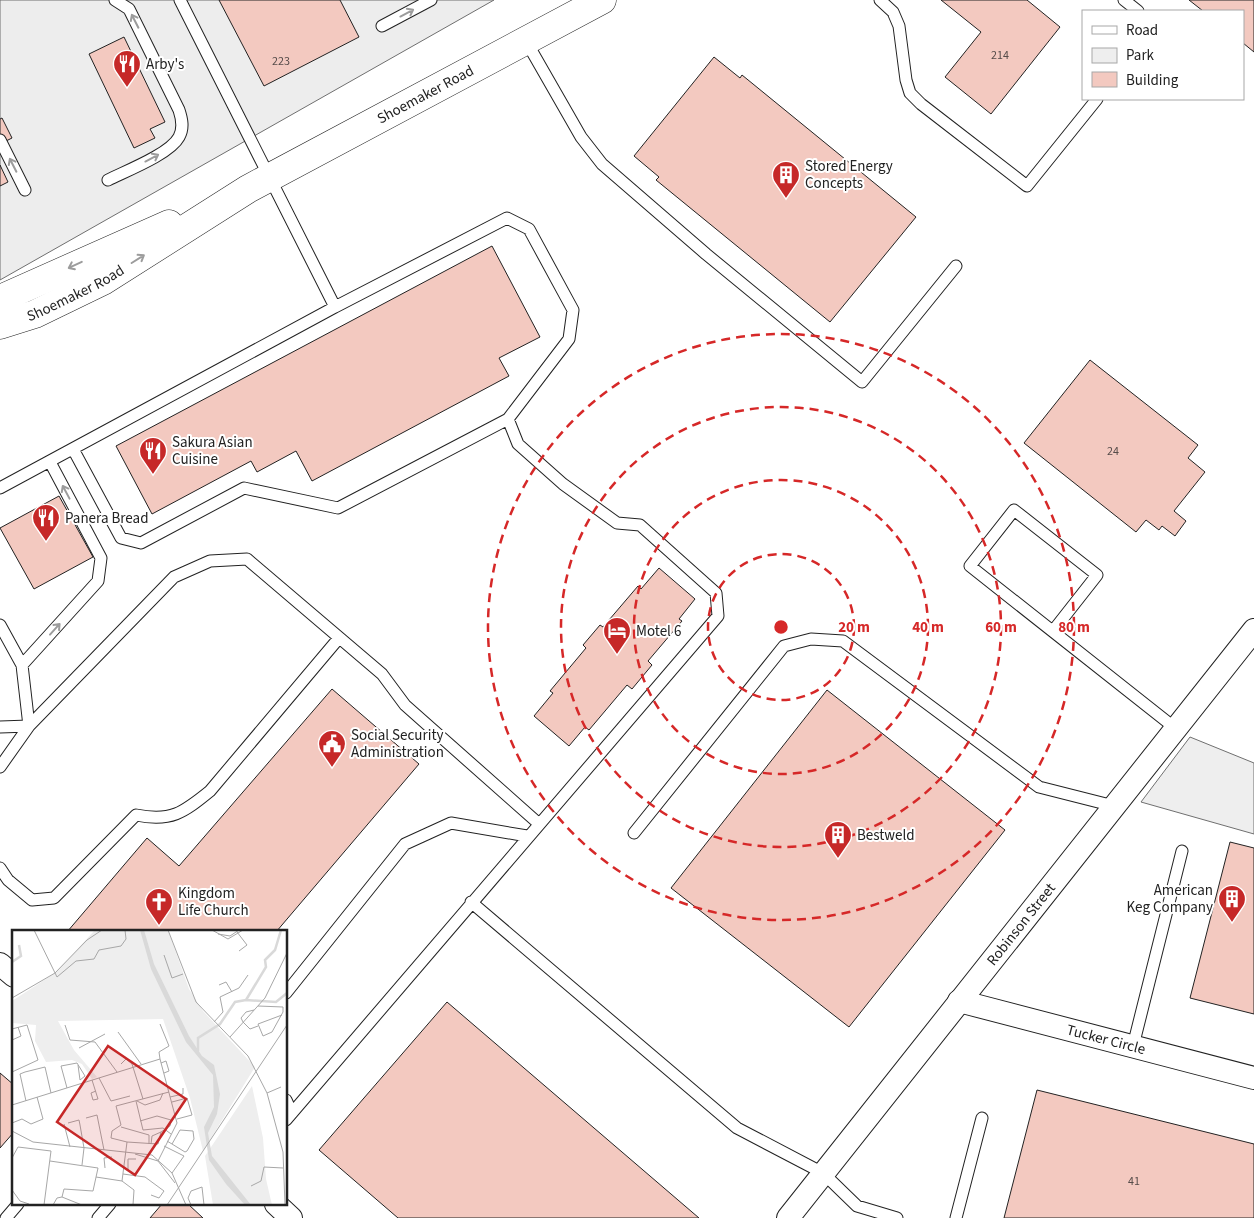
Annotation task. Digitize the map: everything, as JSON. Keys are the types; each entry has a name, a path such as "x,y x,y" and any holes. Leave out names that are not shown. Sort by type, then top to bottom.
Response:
{"street":[{"name":"Shoemaker Road","path":"0,325 35,314 103,281 259,183 602,0"},
{"name":"Shoemaker Road","path":"0,299 259,183"},
{"name":"Robinson Street","path":"788,1218 1254,630"},
{"path":"0,964 12,974"},
{"name":"Tucker Circle","path":"960,1001 1254,1078"},
{"path":"278,1206 291,1218"}],"lane":[{"path":"108,180 170,148 179,137 183,123 179,110 129,9 115,0"},
{"path":"180,0 259,183 335,307"},
{"path":"382,26 432,0"},
{"path":"880,0 893,12 899,26 910,93 921,104 1027,186 1097,100"},
{"path":"1124,0 1137,10"},
{"path":"526,40 581,137 602,164 698,247 862,382 956,266"},
{"path":"0,140 25,190"},
{"path":"0,488 50,462 72,449 335,307 507,218 529,229 572,310 569,339 508,419 338,508 244,488 141,543 121,538 72,449"},
{"path":"289,1117 470,902 718,616 716,593 640,526 617,523 563,484 518,444 508,419"},
{"path":"22,665 98,582 101,558 50,462"},
{"path":"1053,631 1097,575 1014,510 970,566 1175,728"},
{"path":"0,767 29,726 174,577 210,561 247,559 382,674 404,705 538,824"},
{"path":"0,624 22,665 29,726"},
{"path":"0,868 8,880 32,900 54,898 136,816 156,819 184,812 210,791 339,638"},
{"path":"634,833 784,646 811,639 843,642 1039,786 1114,806"},
{"path":"0,727 29,726"},
{"path":"288,990 405,844 451,823 527,836"},
{"path":"1134,1046 1182,851"},
{"path":"470,902 737,1128 823,1173 857,1206 897,1218"},
{"path":"956,1218 982,1118"},
{"path":"6,1218 16,1206"},
{"path":"98,1218 108,1206"}],"green space":[{"path":"1190,737 1254,763 1254,834 1141,802"}],"shaded area":[{"path":"0,0 494,0 0,280"}],"building":[{"path":"219,0 340,0 359,37 264,86"},
{"path":"941,0 1027,0 1060,27 991,114 945,77 981,32"},
{"path":"1189,0 1254,0 1254,52 1244,44 1244,10 1202,10"},
{"name":"Arby's","path":"124,37 165,122 150,129 155,138 134,148 89,54"},
{"name":"Stored Energy Concepts","path":"714,57 740,78 742,75 916,217 830,322 656,180 659,177 634,156"},
{"path":"2,118 12,138 0,144 0,119"},
{"path":"0,165 8,182 0,186"},
{"path":"492,246 540,337 499,358 509,376 312,481 296,451 257,472 251,461 152,514 116,446"},
{"path":"1090,360 1198,445 1188,458 1205,472 1174,511 1186,521 1175,536 1162,526 1159,530 1146,520 1136,532 1024,443"},
{"name":"Panera Bread","path":"59,496 93,557 34,589 0,528"},
{"name":"Motel 6","path":"659,568 695,599 679,619 682,621 648,661 652,665 632,689 627,685 589,730 585,727 569,746 534,716 553,693 550,691 586,648 583,645 600,625 603,627 638,586 641,589"},
{"path":"332,689 419,764 278,930 69,930 147,838 179,866"},
{"name":"Bestweld","path":"827,690 1005,830 849,1027 671,888"},
{"name":"American Keg Company","path":"1230,842 1254,848 1254,1014 1190,998"},
{"path":"447,1002 699,1218 398,1218 319,1150"},
{"path":"0,1073 12,1083 12,1134 0,1148"},
{"path":"1037,1090 1254,1144 1254,1218 1004,1218"},
{"path":"160,1206 190,1206 203,1218 150,1218"}],"place":[{"name":"Arby's","path":"127,88"},
{"name":"Stored Energy Concepts","path":"786,199"},
{"name":"Sakura Asian Cuisine","path":"153,475"},
{"name":"Panera Bread","path":"46,542"},
{"name":"Motel 6","path":"617,655"},
{"name":"Social Security Administration","path":"332,768"},
{"name":"Bestweld","path":"838,859"},
{"name":"American Keg Company","path":"1232,923"},
{"name":"Kingdom Life Church","path":"159,926"}]}
